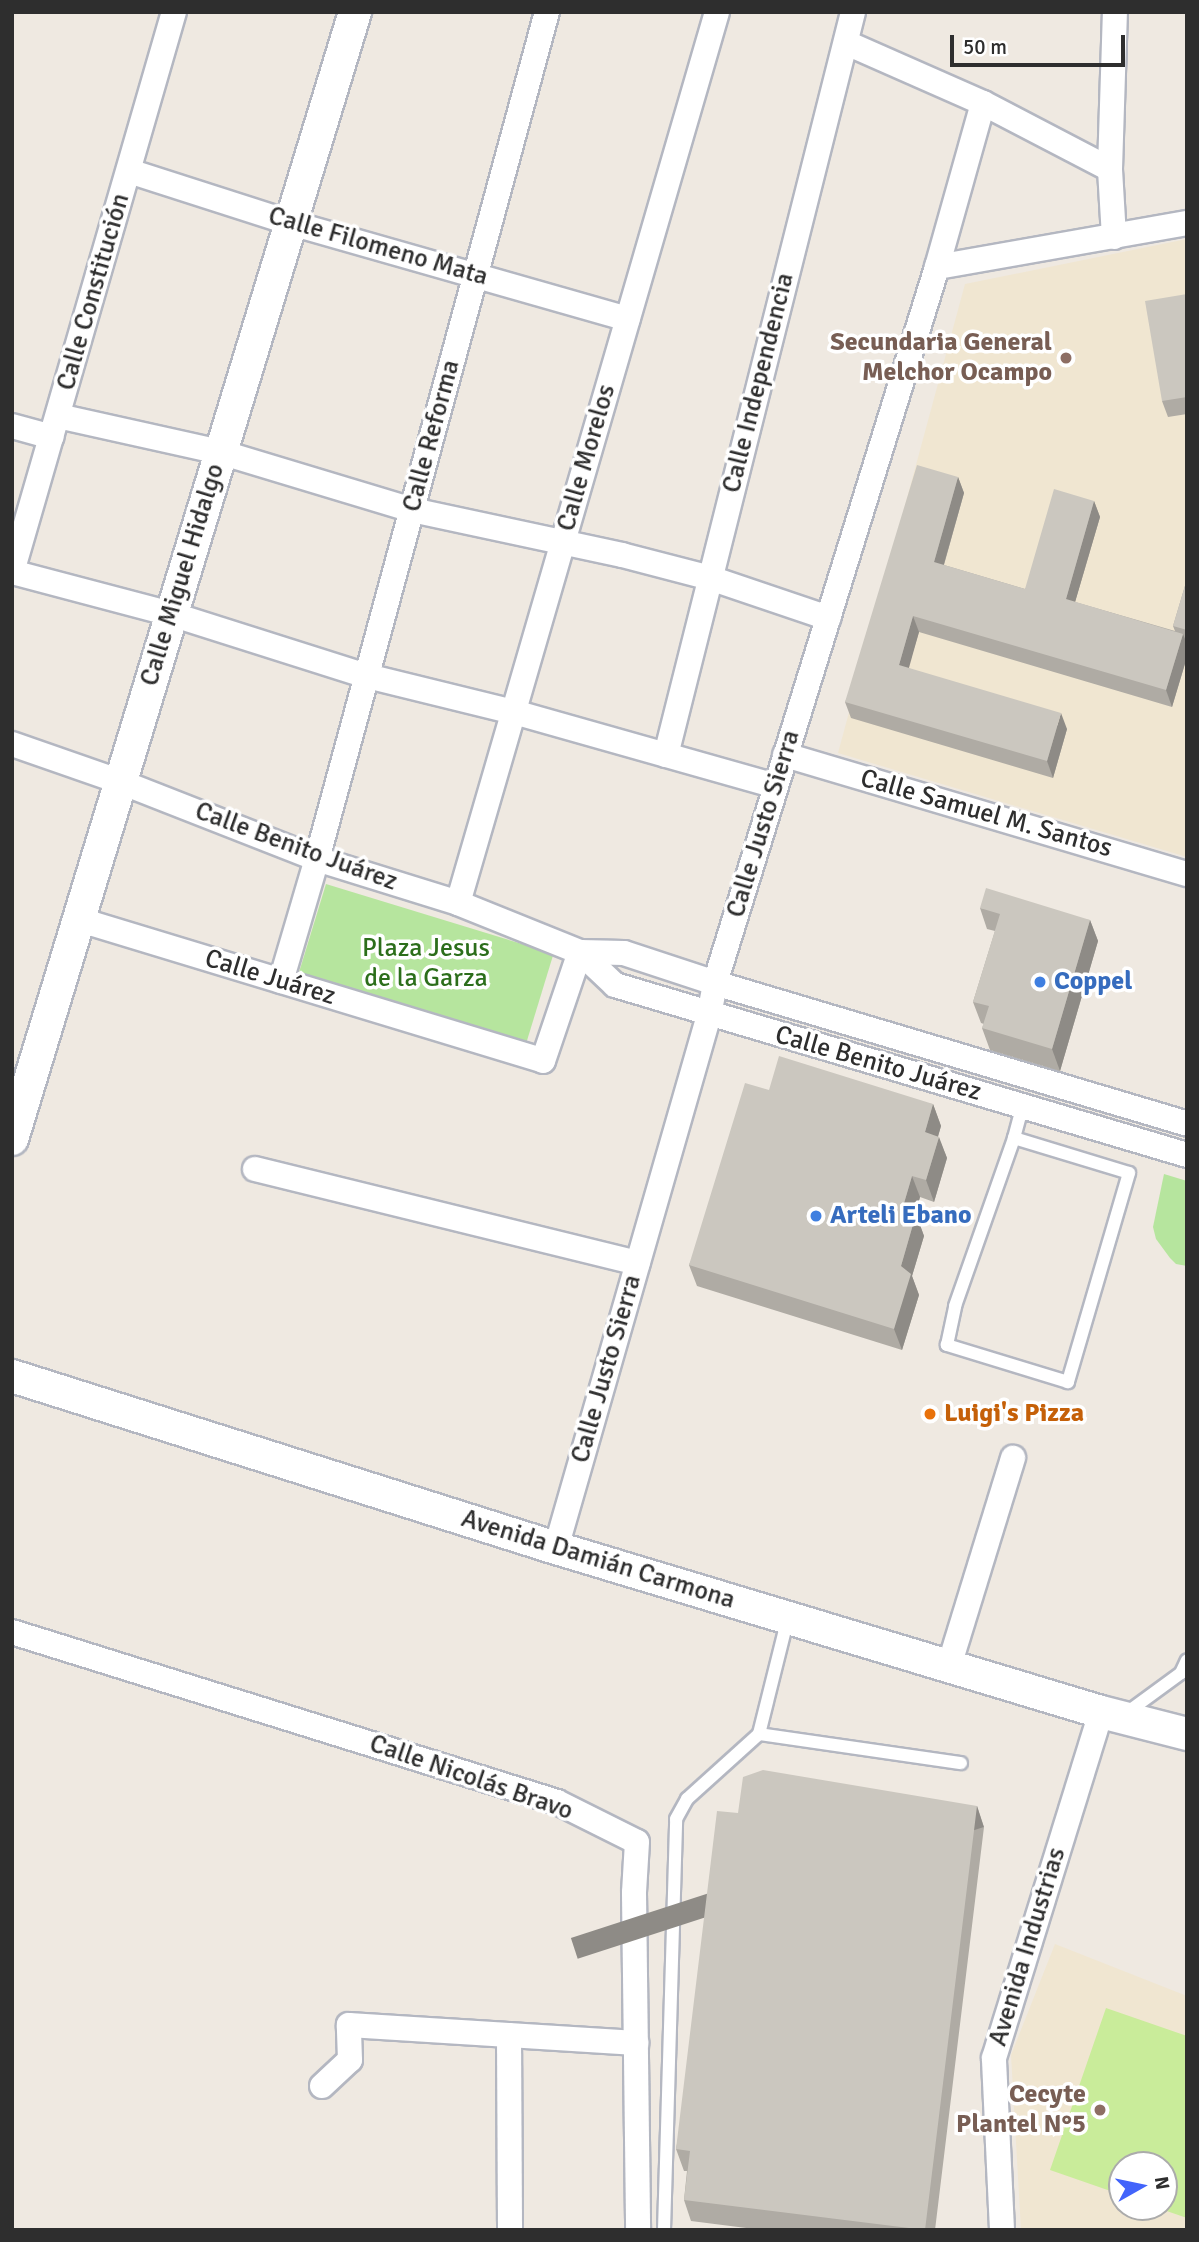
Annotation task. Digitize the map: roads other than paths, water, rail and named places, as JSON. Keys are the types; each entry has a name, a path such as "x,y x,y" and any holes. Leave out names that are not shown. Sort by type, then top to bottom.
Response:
{"street":[{"name":"Calle Constitución","path":"12,572 174,12"},
{"name":"Calle Miguel Hidalgo","path":"12,1139 355,12"},
{"name":"Calle Reforma","path":"281,981 317,859 547,12"},
{"name":"Calle Morelos","path":"458,904 717,12"},
{"name":"Calle Independencia","path":"666,755 853,12"},
{"path":"1114,237 1110,169 1115,12"},
{"path":"847,43 983,103 1110,169"},
{"name":"Calle Justo Sierra","path":"556,1548 709,1015 715,983 937,267 983,103"},
{"name":"Calle Filomeno Mata","path":"129,171 291,223 628,319"},
{"path":"937,267 1187,223"},
{"path":"12,426 55,426 220,452 412,510 564,540 710,578 828,618"},
{"path":"12,572 170,614 367,676 514,712 776,786"},
{"name":"Calle Benito Juárez","path":"12,744 121,782 317,859 458,904 580,952 624,953 715,983 1187,1124"},
{"name":"Calle Samuel M. Santos","path":"786,755 1187,874"},
{"name":"Calle Juárez","path":"77,919 543,1061 580,952"},
{"name":"Calle Benito Juárez","path":"580,952 615,985 1187,1155"},
{"path":"1148,1143 1156,1115"},
{"path":"255,1169 638,1263"},
{"name":"Avenida Damián Carmona","path":"12,1376 556,1548 1111,1714 1187,1734"},
{"path":"949,1666 1013,1458"},
{"name":"Calle Nicolás Bravo","path":"12,1632 557,1802 637,1842 634,1893 638,2230"},
{"name":"Avenida Industrias","path":"1002,2230 994,2057 1111,1714"},
{"path":"322,2086 350,2060 349,2025 636,2043"},
{"path":"509,2035 510,2230"}],"lane":[{"path":"1014,1138 1129,1173 1068,1382 947,1345 955,1306 1023,1105"},
{"path":"664,2230 676,1819 687,1799 759,1734 788,1618"},
{"path":"1111,1714 1181,1673 1187,1660"},
{"path":"759,1734 961,1763"}],"place":[{"name":"Secundaria General Melchor Ocampo","path":"1066,358"},
{"name":"Coppel","path":"1040,982"},
{"name":"Arteli Ebano","path":"816,1216"},
{"name":"Luigi's Pizza","path":"930,1414"},
{"name":"Cecyte Plantel N°5","path":"1100,2110"}],"park label":[{"name":"Plaza Jesus de la Garza","path":"426,964"}]}
